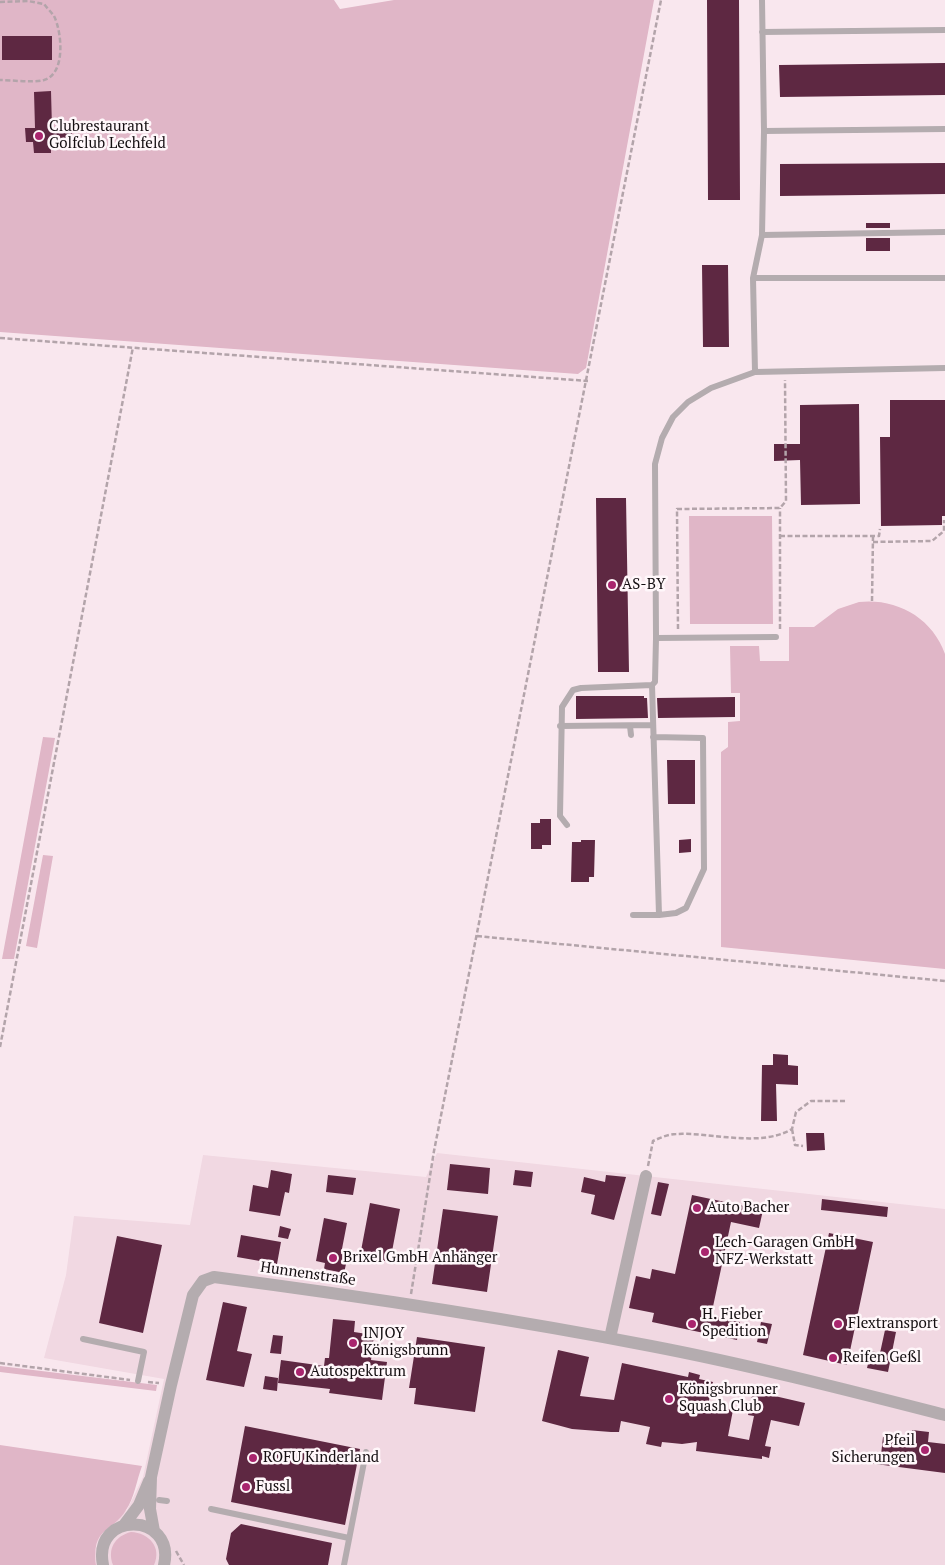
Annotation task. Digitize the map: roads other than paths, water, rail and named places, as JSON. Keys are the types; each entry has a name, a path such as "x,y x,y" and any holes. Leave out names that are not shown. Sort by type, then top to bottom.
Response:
{"street":[{"path":"610,1338 646,1176"},
{"name":"Hunnenstraße","path":"164,1565 165,1549 154,1531 150,1509 152,1477 192,1295 198,1285 207,1279 214,1278 409,1305 610,1338 735,1364 945,1415"},
{"name":"Hunnenstraße","path":"103,1565 102,1551 107,1538 124,1525 139,1505 152,1477"},
{"path":"124,1525 140,1524 154,1531"}],"lane":[{"path":"755,372 754,278 762,234 764,131 762,0"},
{"path":"762,32 945,30"},
{"path":"764,131 945,129"},
{"path":"762,234 945,232"},
{"path":"754,278 945,278"},
{"path":"659,915 652,685 655,682 656,638 656,464 662,438 673,418 688,402 711,388 755,372 945,368"},
{"path":"656,638 778,634"},
{"path":"567,825 560,816 560,726 562,707 573,690 581,688 652,685"},
{"path":"560,726 653,725"},
{"path":"630,726 631,736"},
{"path":"633,915 676,913 686,908 704,869 703,738 653,737"},
{"path":"83,1339 144,1352 138,1381"},
{"path":"344,1565 366,1452"},
{"path":"211,1509 349,1538"}],"place":[{"name":"Clubrestaurant Golfclub Lechfeld","path":"39,136"},
{"name":"AS-BY","path":"612,585"},
{"name":"Auto Bacher","path":"697,1208"},
{"name":"Lech-Garagen GmbH NFZ-Werkstatt","path":"705,1252"},
{"name":"Brixel GmbH Anhänger","path":"333,1258"},
{"name":"H. Fieber Spedition","path":"692,1324"},
{"name":"Flextransport","path":"838,1324"},
{"name":"INJOY Königsbrunn","path":"353,1343"},
{"name":"Reifen Geßl","path":"833,1358"},
{"name":"Autospektrum","path":"300,1372"},
{"name":"Königsbrunner Squash Club","path":"669,1399"},
{"name":"Pfeil Sicherungen","path":"925,1450"},
{"name":"ROFU Kinderland","path":"253,1458"},
{"name":"Fussl","path":"246,1487"}]}
